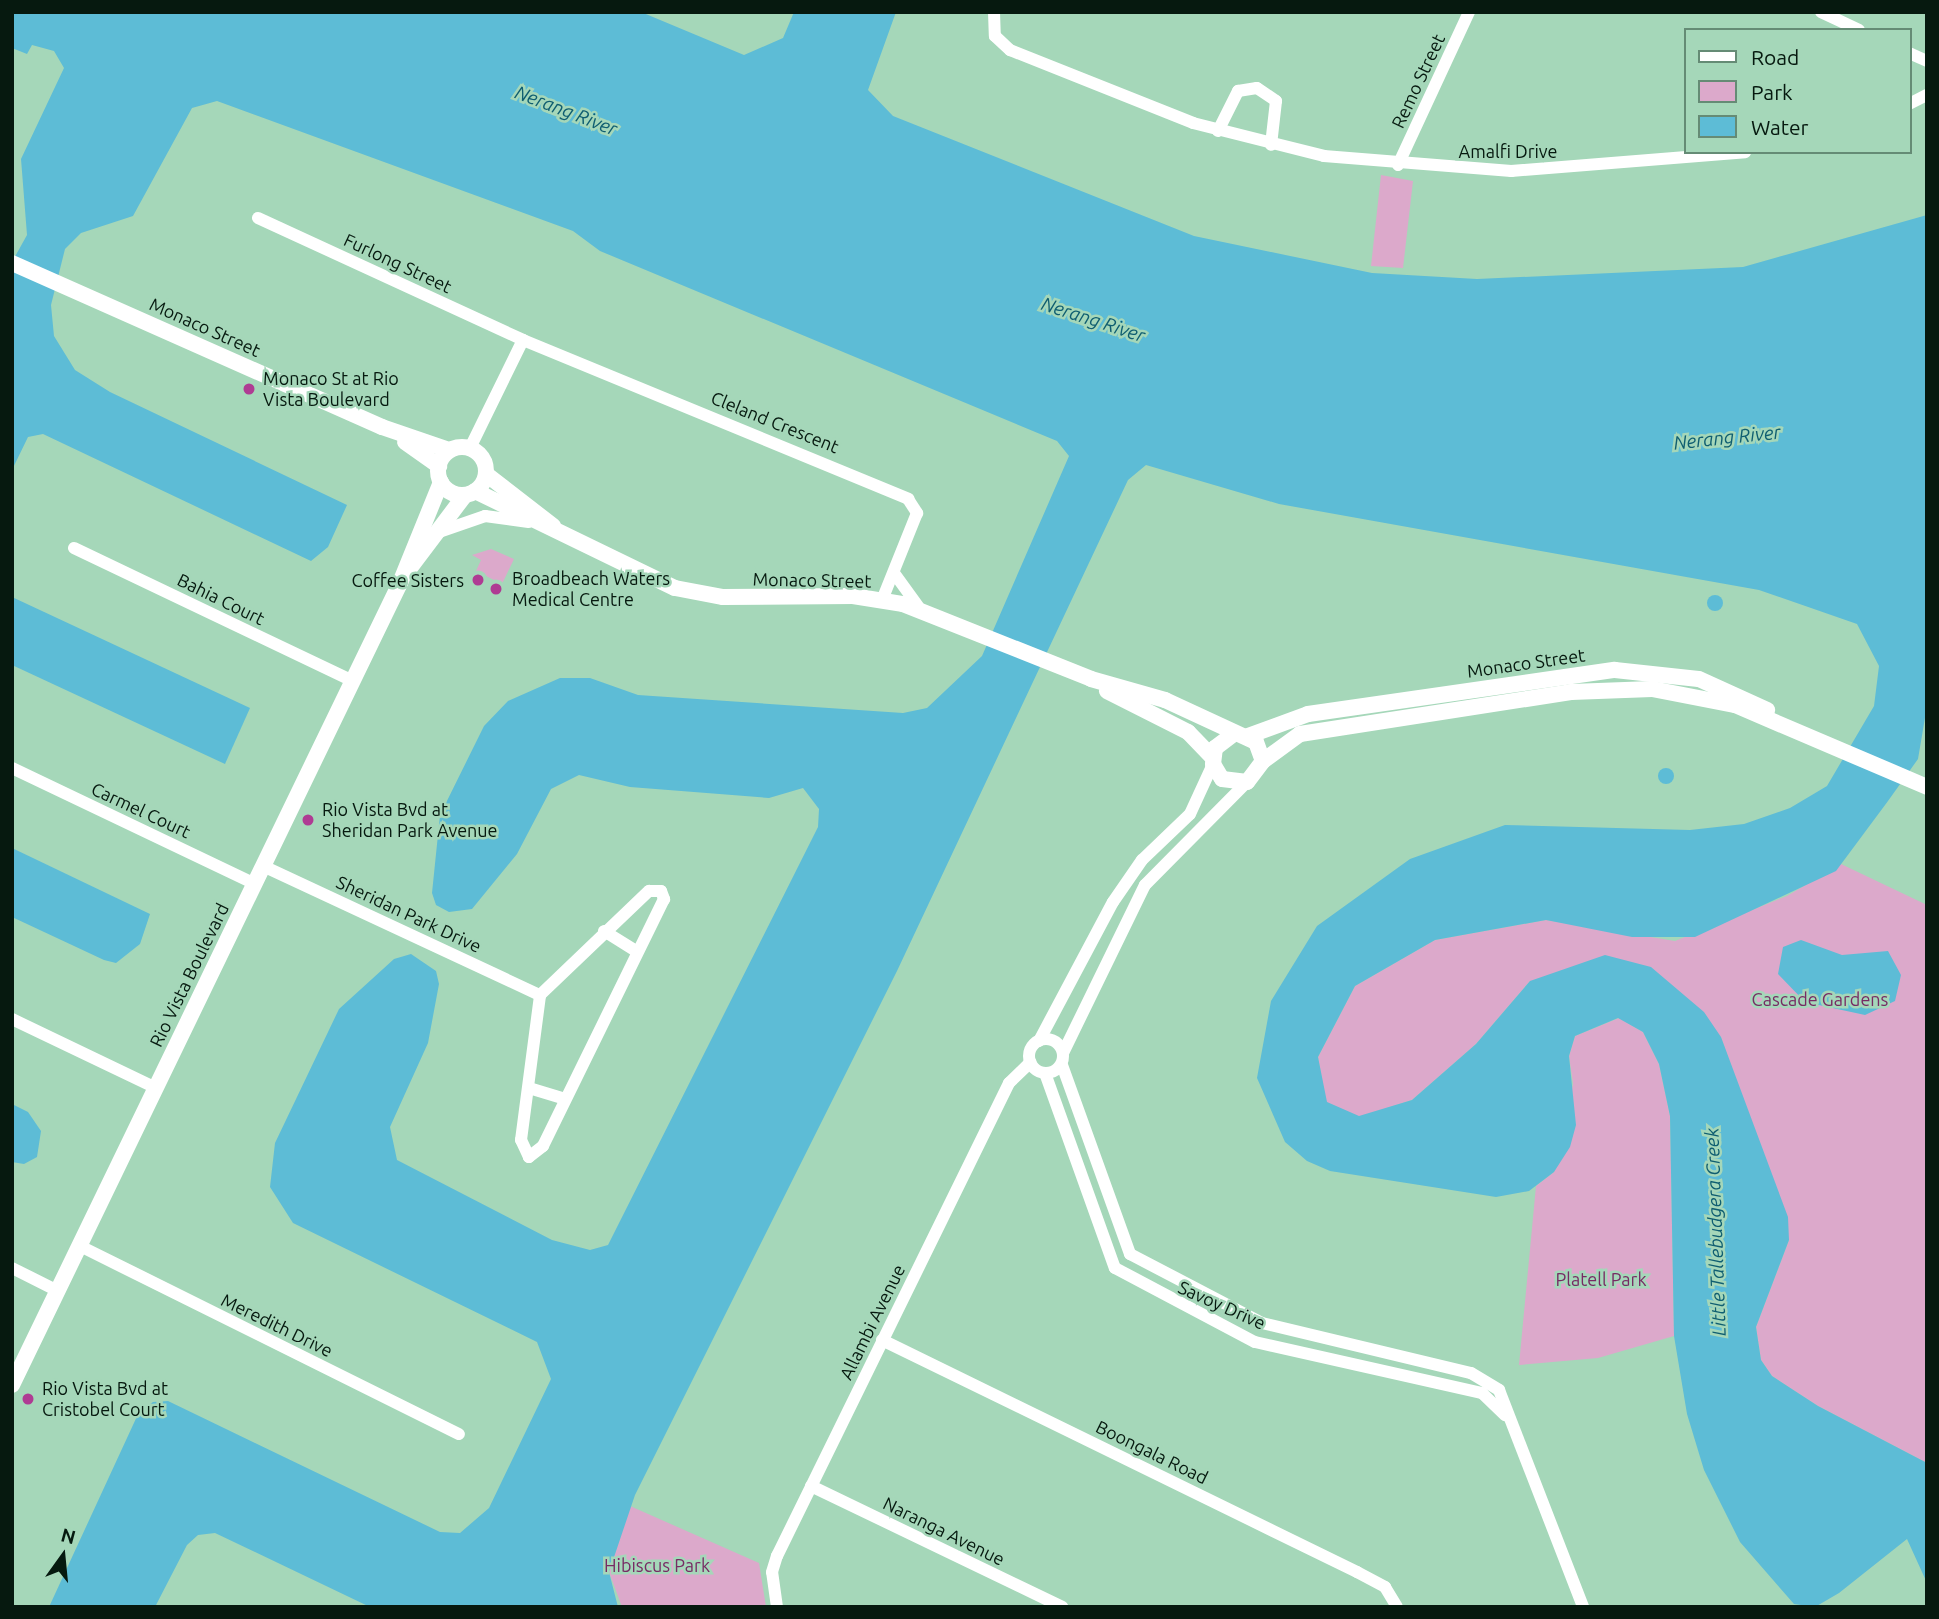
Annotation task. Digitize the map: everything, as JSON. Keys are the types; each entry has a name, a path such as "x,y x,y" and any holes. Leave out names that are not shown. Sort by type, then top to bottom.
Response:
{"street":[{"name":"Amalfi Drive","path":"994,12 995,36 1004,47 1218,131 1271,145 1398,165 1511,172 1722,154"},
{"name":"Remo Street","path":"1398,165 1469,12"},
{"path":"1821,12 1855,28"},
{"path":"1911,54 1927,61"},
{"path":"1218,131 1238,90 1254,87 1276,101 1271,145"},
{"path":"1911,103 1927,95"},
{"name":"Furlong Street","path":"258,218 523,340"},
{"name":"Monaco Street","path":"12,263 382,427 449,450"},
{"path":"470,448 523,340"},
{"name":"Cleland Crescent","path":"523,340 908,499 916,513 882,600"},
{"name":"Monaco Street","path":"382,427 440,474"},
{"path":"470,448 482,458 486,474 470,493 440,474 449,450 470,448"},
{"name":"Rio Vista Boulevard","path":"12,1385 400,583 440,474"},
{"name":"Monaco Street","path":"486,474 572,540"},
{"name":"Monaco Street","path":"470,493 653,581 702,594 882,600 926,611 1091,679 1165,700 1240,736 1308,713 1615,670 1699,679 1741,695 1802,731"},
{"name":"Rio Vista Boulevard","path":"400,583 434,534 470,493"},
{"path":"434,534 485,516 529,522"},
{"name":"Bahia Court","path":"74,548 353,681"},
{"path":"894,573 908,600 926,611"},
{"name":"Monaco Street","path":"1091,679 1188,732 1213,761 1222,779 1247,782 1263,761 1300,734 1615,687 1697,695 1802,731 1921,784"},
{"path":"1336,711 1337,729"},
{"path":"1247,782 1145,885 1062,1059 1045,1073 1031,1062 1039,1041 1112,902 1142,860 1190,814 1213,761 1240,736 1263,761"},
{"name":"Carmel Court","path":"12,768 255,884"},
{"name":"Sheridan Park Drive","path":"263,866 540,995"},
{"path":"649,891 661,891 664,899 539,1152 529,1157 522,1140 540,995 604,931 649,891"},
{"path":"604,931 637,953"},
{"path":"12,1018 156,1088"},
{"path":"1039,1041 1055,1042 1062,1059"},
{"name":"Savoy Drive","path":"1062,1059 1075,1103 1130,1254 1262,1323 1486,1380 1499,1390 1583,1607"},
{"name":"Allambi Avenue","path":"777,1607 772,1572 811,1486 1010,1083 1031,1062"},
{"name":"Savoy Drive","path":"1045,1073 1102,1245 1115,1268 1143,1288 1255,1342 1482,1393 1511,1424"},
{"path":"529,1088 565,1099"},
{"path":"1058,1108 1075,1103"},
{"name":"Meredith Drive","path":"80,1246 459,1434"},
{"path":"12,1268 58,1291"},
{"name":"Boongala Road","path":"882,1340 1357,1572 1385,1587 1397,1607"},
{"name":"Naranga Avenue","path":"811,1486 1062,1607"}],"green space":[{"path":"1381,175 1413,181 1403,268 1371,266"},
{"path":"491,549 514,559 502,584 476,571 481,560 472,555"},
{"name":"Cascade Gardens","path":"1841,864 1927,905 1927,1463 1818,1406 1772,1376 1761,1360 1756,1327 1789,1240 1721,1037 1530,981 1476,1044 1412,1100 1359,1117 1326,1102 1318,1057 1355,986 1435,940 1546,920 1675,941 1787,896"},
{"name":"Platell Park","path":"1619,1018 1643,1032 1659,1064 1670,1116 1674,1336 1598,1358 1519,1365 1536,1186 1554,1172 1573,1084 1569,1056 1575,1036"},
{"name":"Hibiscus Park","path":"630,1506 759,1563 766,1607 622,1607 609,1572"}],"water":[{"path":"12,12 641,12 744,55 783,38 794,12 896,12 868,90 893,116 1194,236 1372,273 1477,279 1743,267 1927,215 1927,706 1918,759 1888,801 1836,871 1695,937 1632,937 1546,920 1435,940 1355,986 1318,1057 1327,1102 1359,1116 1412,1100 1476,1044 1530,981 1605,955 1651,967 1704,1012 1721,1037 1788,1217 1789,1240 1756,1327 1761,1360 1772,1376 1818,1406 1927,1463 1927,1583 1907,1539 1839,1593 1815,1607 1794,1604 1740,1542 1704,1470 1687,1414 1674,1336 1670,1116 1659,1064 1643,1032 1618,1018 1575,1036 1569,1056 1576,1125 1570,1147 1554,1172 1529,1191 1496,1197 1330,1171 1307,1161 1285,1142 1257,1078 1271,1001 1317,926 1410,859 1505,825 1690,830 1744,824 1790,808 1827,786 1874,706 1879,666 1857,624 1759,590 1279,504 1146,465 1128,480 897,971 635,1495 609,1572 618,1607 370,1607 215,1533 198,1535 187,1545 155,1607 49,1607 139,1412 153,1402 168,1401 440,1532 460,1533 489,1508 551,1379 537,1342 293,1223 270,1187 275,1143 339,1009 394,959 411,954 436,971 439,984 428,1043 390,1127 397,1160 552,1240 590,1250 608,1245 818,827 819,809 803,788 769,798 630,787 579,775 551,789 517,854 472,909 449,912 436,905 432,893 440,815 484,726 508,701 560,678 590,678 638,695 903,713 927,708 982,656 1069,456 1057,441 600,251 573,231 217,101 192,108 133,216 81,233 65,249 51,305 54,336 75,370 110,392 347,505 328,547 311,561 43,434 28,437 12,470 12,262 27,235 21,159 64,68 54,51 32,45 27,54 12,48"},
{"path":"1715,595 1721,597 1721,609 1715,611 1709,609 1707,603 1709,597"},
{"path":"12,597 250,708 225,764 12,665"},
{"path":"1666,768 1674,776 1666,784 1658,776"},
{"path":"12,848 150,914 140,944 116,963 104,960 12,917"},
{"path":"1801,940 1842,955 1888,951 1901,975 1895,1001 1865,1015 1805,1002 1778,974 1783,947"},
{"path":"12,1104 28,1112 41,1131 37,1157 24,1164 12,1162"}],"place":[{"name":"Monaco St at Rio Vista Boulevard","path":"249,389"},
{"name":"Coffee Sisters","path":"478,580"},
{"name":"Broadbeach Waters Medical Centre","path":"496,589"},
{"name":"Rio Vista Bvd at Sheridan Park Avenue","path":"308,820"},
{"name":"Rio Vista Bvd at Cristobel Court","path":"28,1399"}],"water label":[{"name":"Nerang River","path":"566,111"},
{"name":"Nerang River","path":"1093,320"},
{"name":"Nerang River","path":"1727,438"},
{"name":"Little Tallebudgera Creek","path":"1716,1232"}]}
